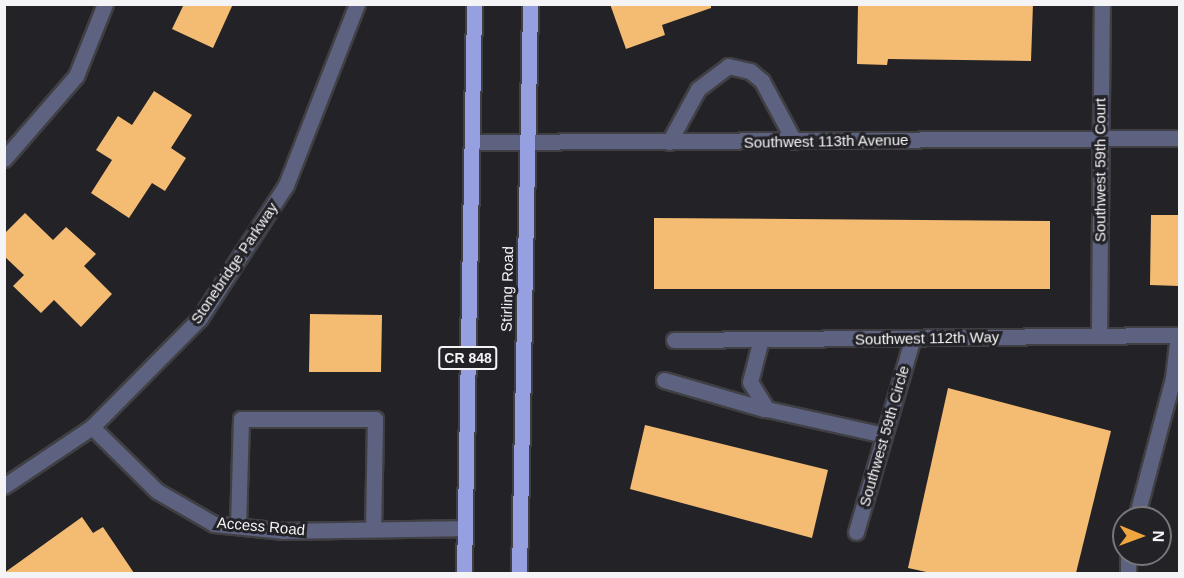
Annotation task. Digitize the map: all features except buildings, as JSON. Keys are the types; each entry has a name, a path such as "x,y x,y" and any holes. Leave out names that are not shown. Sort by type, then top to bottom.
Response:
{"main road":[{"name":"CR 848","path":"464,573 474,4"},
{"name":"Stirling Road","path":"519,573 530,4"}],"street":[{"path":"4,159 76,76 105,4"},
{"name":"Stonebridge Parkway","path":"4,486 92,427 200,318 286,185 357,4"},
{"name":"Southwest 59th Court","path":"1099,335 1102,4"},
{"path":"669,142 698,89 728,66 744,69 762,81 794,141"},
{"name":"Southwest 113th Avenue","path":"472,142 1179,138"},
{"path":"1139,506 1173,378 1179,335"},
{"name":"Southwest 112th Way","path":"674,340 912,340 1179,335"},
{"path":"761,339 750,382 767,409"},
{"name":"Southwest 59th Circle","path":"855,532 912,340"},
{"path":"664,380 767,409 884,435"},
{"path":"238,526 241,419 375,419 373,529"},
{"name":"Access Road","path":"92,427 156,491 214,524 373,529 465,528"}]}
